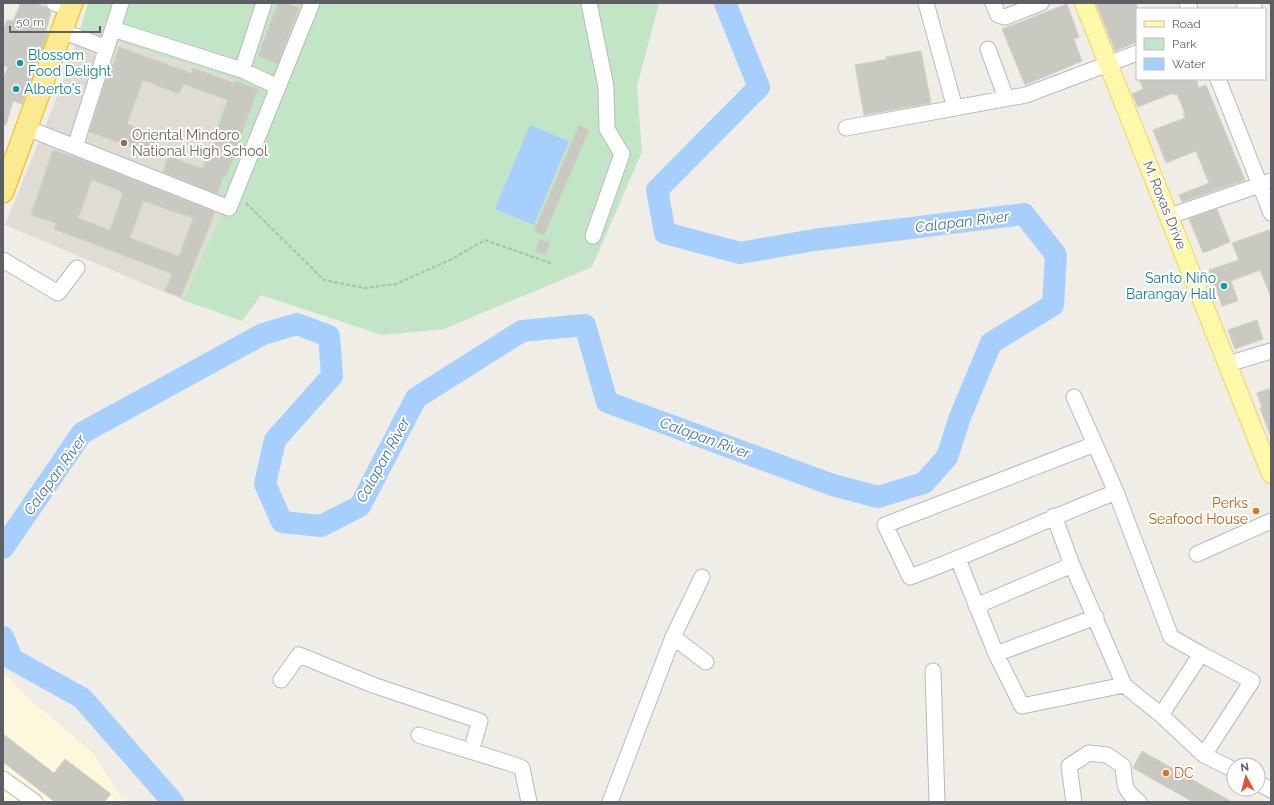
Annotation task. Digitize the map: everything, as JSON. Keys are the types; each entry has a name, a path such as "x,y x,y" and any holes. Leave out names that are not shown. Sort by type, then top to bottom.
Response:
{"highway":[{"path":"3,192 62,31 65,5"}],"main road":[{"name":"M. Roxas Drive","path":"1084,3 1170,216 1271,474"}],"street":[{"path":"75,147 121,3"},
{"path":"242,70 264,3"},
{"path":"27,128 229,208 312,3"},
{"path":"588,3 606,88 607,129 622,154 593,236"},
{"path":"926,3 955,108"},
{"path":"993,3 998,15 1006,17 1041,3"},
{"path":"113,29 242,70 278,87"},
{"path":"62,31 107,48"},
{"path":"988,49 1006,98"},
{"path":"846,128 1026,95 1136,53"},
{"path":"1218,80 1265,184 1271,213"},
{"path":"1170,216 1265,184"},
{"path":"3,260 58,293 77,268"},
{"path":"1228,364 1271,351"},
{"path":"1074,397 1116,492 1171,637 1252,681 1204,755"},
{"path":"1095,444 885,525 910,577 958,559 1054,516 1116,492"},
{"path":"1054,516 1072,565 1096,617 1124,685 1161,715 1204,755 1226,766"},
{"path":"1197,554 1271,521"},
{"path":"958,559 996,654 1022,706 1124,685"},
{"path":"976,606 1072,565"},
{"path":"610,802 673,637 702,577"},
{"path":"996,654 1096,617"},
{"path":"673,637 706,662"},
{"path":"1161,715 1201,654"},
{"path":"281,680 299,655 373,685 480,722 472,752"},
{"path":"933,671 937,802"},
{"path":"419,735 522,768 529,802"},
{"path":"1074,802 1069,766 1089,753 1108,755 1123,766 1127,793 1139,802"},
{"path":"3,779 35,802"}],"path":[{"path":"235,192 324,280 365,288 396,284 450,260 485,240 553,264"}],"shaded area":[{"name":"Oriental Mindoro National High School","path":"80,30 234,79 189,195 224,207 183,300 5,225 59,92"},
{"path":"3,672 33,702 93,753 124,802 3,802"}],"green space":[{"path":"88,3 659,3 637,86 642,152 592,267 444,329 382,335 261,295 242,321 183,300 224,207 189,195 234,79 80,30"}],"water":[{"path":"530,125 569,141 534,225 495,209"}],"building":[{"path":"21,3 35,3 46,7 51,12 45,33 48,34 22,104 13,101 6,125 3,124 3,79 8,67 3,66 3,31 7,20 13,21"},
{"path":"278,3 285,3 299,8 278,64 258,56"},
{"path":"1096,3 1137,3 1136,42 1115,51"},
{"path":"1067,4 1079,37 1074,39 1082,61 1025,85 1002,29"},
{"path":"119,47 191,73 193,68 234,83 235,81 258,89 226,177 224,176 217,194 163,172 168,156 203,169 228,100 183,84 179,94 143,80 127,124 158,135 151,154 89,132 111,64 113,65"},
{"path":"921,51 931,103 864,115 855,65 887,59 886,57"},
{"path":"1139,80 1196,80 1199,88 1206,85 1245,180 1182,202 1179,195 1209,183 1196,151 1166,163 1153,130 1185,118 1183,114 1185,114 1177,94 1173,95 1173,93 1138,107 1132,94 1143,89"},
{"path":"579,125 589,130 544,235 534,231"},
{"path":"53,150 79,158 215,212 181,297 165,291 172,274 54,229 56,223 31,215","holes":["92,180 123,193 110,230 78,218","143,201 193,218 179,256 130,238"]},
{"path":"1217,209 1230,242 1203,253 1189,219"},
{"path":"1269,230 1271,235 1271,297 1260,270 1231,281 1238,301 1222,306 1209,270 1239,260 1232,243"},
{"path":"540,239 550,243 545,255 535,251"},
{"path":"1257,320 1263,339 1235,349 1228,330"},
{"path":"1271,388 1270,435 1260,408 1262,407 1257,393"},
{"path":"3,734 54,773 65,759 111,794 104,802 55,802 3,762"},
{"path":"1142,751 1232,802 1193,802 1133,768"}],"waterway":[{"name":"Calapan River","path":"3,548 82,433 263,334 297,324 329,336 332,376 275,440 265,484 282,522 321,526 360,506 416,398 522,331 585,325 607,402 833,485 878,497 924,483 947,457 960,417 991,343 1053,305 1056,255 1024,214 814,240 740,253 665,233 657,190 759,87 725,3"},
{"name":"Calapan River","path":"3,637 12,659 82,698 173,802"}],"place":[{"name":"Blossom Food Delight","path":"20,63"},
{"name":"Alberto's","path":"16,89"},
{"name":"Oriental Mindoro National High School","path":"124,143"},
{"name":"Santo Niño Barangay Hall","path":"1224,286"},
{"name":"Perks Seafood House","path":"1256,511"},
{"name":"DC","path":"1166,773"}]}
